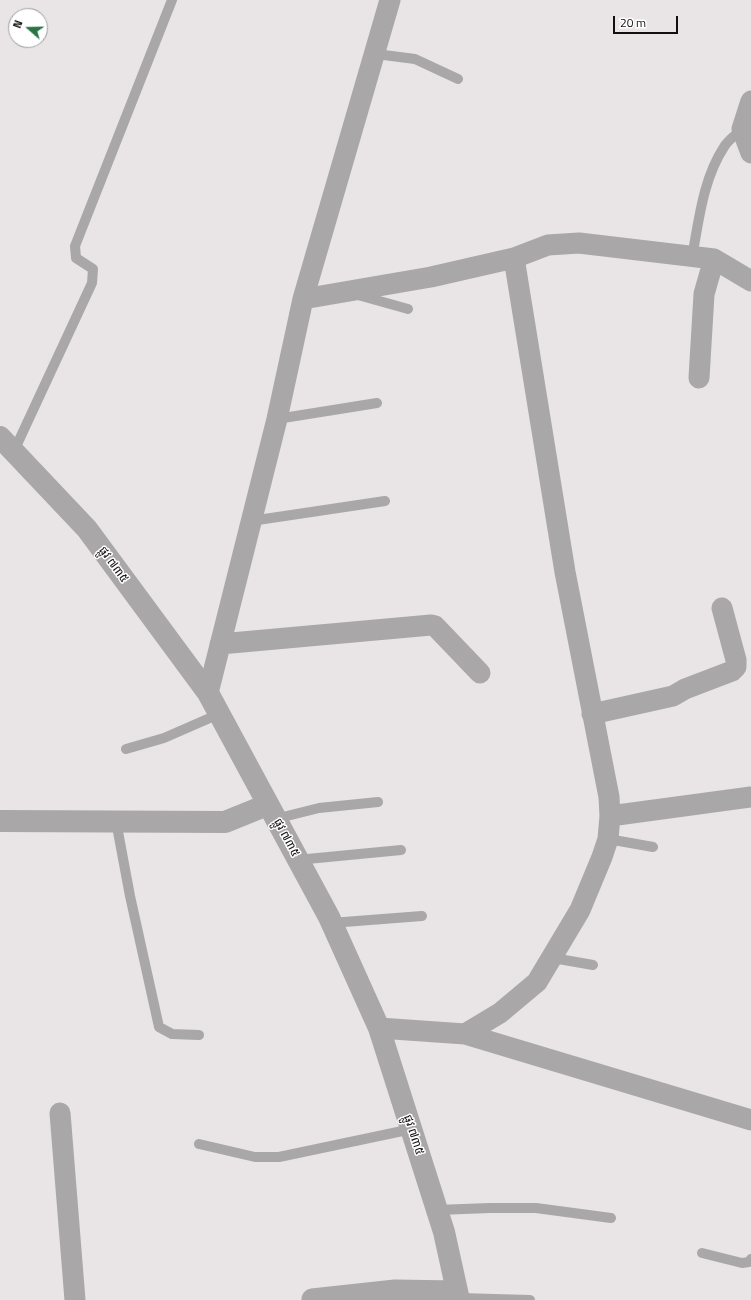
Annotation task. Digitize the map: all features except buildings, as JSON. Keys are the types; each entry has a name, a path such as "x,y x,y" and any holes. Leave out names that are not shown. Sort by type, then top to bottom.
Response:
{"street":[{"path":"208,693 277,419 303,299 376,54 390,0"},
{"path":"751,101 742,130 751,153"},
{"path":"303,299 431,277 514,258 548,245 579,243 714,259 751,282"},
{"path":"465,1034 500,1013 538,982 580,910 608,839 610,816 609,796 565,572 514,258"},
{"path":"699,378 704,294 714,259"},
{"name":"ផ្លូវ ៧៣៥","path":"7,444 87,529 208,693 331,923 379,1028 437,1210 459,1296"},
{"path":"592,714 672,696 685,689 732,671 736,667 736,660 722,608"},
{"path":"220,644 431,625 435,626 480,673"},
{"path":"610,816 751,797"},
{"path":"0,821 225,822 271,812"},
{"path":"379,1028 465,1034 751,1120"},
{"path":"60,1113 76,1300"},
{"path":"312,1299 395,1290 459,1296"}],"lane":[{"path":"7,444 92,283 93,269 76,258 75,246 172,0"},
{"path":"376,54 415,59 458,80"},
{"path":"692,257 703,198 715,164 725,145 742,130"},
{"path":"355,289 358,296 408,309"},
{"path":"277,419 377,403"},
{"path":"252,521 385,501"},
{"path":"126,749 164,738 219,714"},
{"path":"271,812 378,802"},
{"path":"116,822 130,896 159,1027 172,1034 199,1035"},
{"path":"608,839 653,847"},
{"path":"297,860 401,850"},
{"path":"331,923 422,916"},
{"path":"553,958 593,965"},
{"path":"199,1144 255,1157 279,1157 412,1129"},
{"path":"437,1210 536,1208 611,1218"},
{"path":"702,1253 742,1263 749,1262 751,1259"},
{"path":"459,1296 530,1300"}]}
